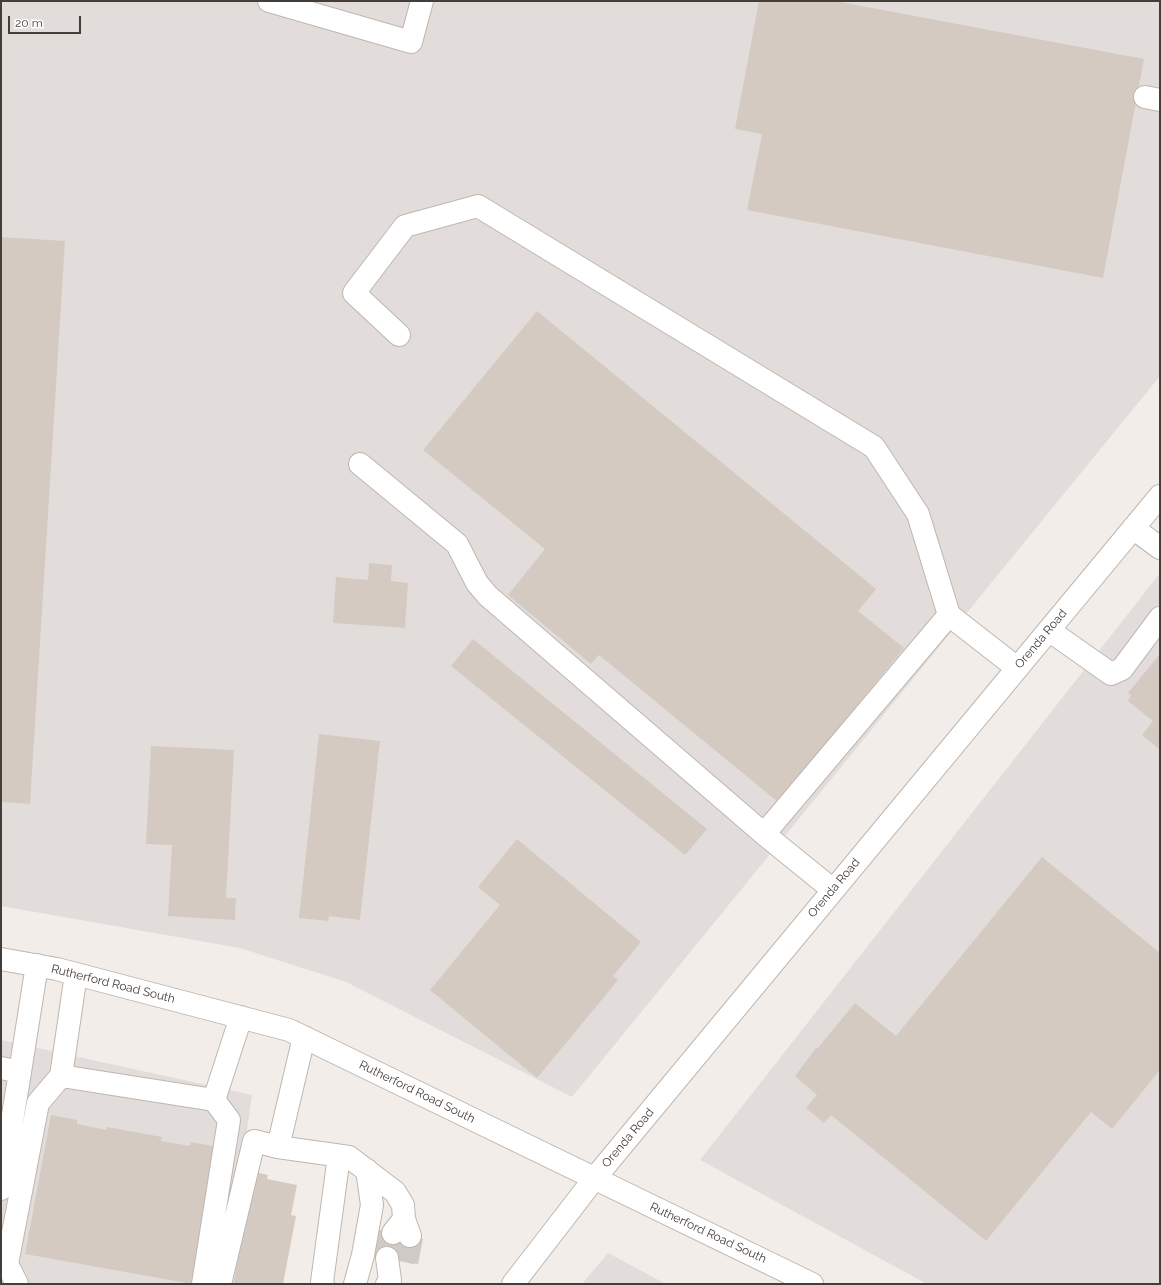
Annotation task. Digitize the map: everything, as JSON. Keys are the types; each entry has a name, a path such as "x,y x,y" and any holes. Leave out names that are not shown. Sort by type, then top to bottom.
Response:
{"street":[{"path":"269,1 411,42 422,1"},
{"path":"399,336 354,293 405,226 478,206 874,446 918,514 949,615 1017,668"},
{"path":"360,464 457,544 477,582 488,596 764,834 833,890"},
{"name":"Orenda Road","path":"513,1284 594,1179 1160,496"},
{"path":"1133,528 1160,548"},
{"path":"764,834 949,615"},
{"path":"1050,630 1111,674 1122,669 1160,618"},
{"name":"Rutherford Road South","path":"1,959 76,974 289,1030 812,1284"},
{"path":"1,1189 11,1070 37,966"},
{"path":"17,1284 7,1264 38,1103 61,1076 76,974"},
{"path":"214,1100 241,1017"},
{"path":"278,1147 304,1037"},
{"path":"61,1076 214,1100 229,1120 203,1284"},
{"path":"220,1284 254,1141 278,1147 349,1158 395,1192 403,1205 402,1229"},
{"path":"323,1284 339,1156"},
{"path":"355,1284 363,1255 372,1205 367,1170"},
{"path":"388,1282 396,1260"}],"shaded area":[{"path":"1,1 1160,1 1160,376 572,1097 346,982 240,948 1,906"},
{"path":"1160,573 1160,1284 927,1284 700,1160"},
{"path":"1,1040 252,1095 225,1284 1,1284"},
{"path":"608,1253 666,1284 582,1284"}],"building":[{"path":"759,1 835,1 1144,59 1103,278 747,210 762,134 735,129"},
{"path":"1,237 65,241 30,804 1,802"},
{"path":"537,311 876,589 858,611 904,648 778,802 599,655 591,664 508,595 545,549 423,450"},
{"path":"369,563 392,565 391,581 408,583 405,628 333,623 336,577 368,580"},
{"path":"473,639 707,829 685,855 451,666"},
{"path":"1160,654 1160,750 1142,735 1153,721 1128,701 1131,695 1128,693"},
{"path":"319,734 380,741 360,920 329,916 328,921 299,918"},
{"path":"151,746 234,750 226,898 236,898 235,920 168,916 172,845 146,844"},
{"path":"517,839 641,942 613,976 618,980 537,1078 430,990 500,905 478,887"},
{"path":"1042,857 1160,953 1160,1070 1112,1129 1091,1112 986,1241 831,1115 824,1123 806,1108 817,1095 795,1076 816,1048 817,1049 855,1003 896,1036"},
{"path":"51,1115 77,1120 77,1124 106,1130 107,1127 162,1137 161,1141 190,1146 191,1142 218,1147 192,1284 25,1254"},
{"path":"254,1172 268,1175 267,1179 297,1185 291,1215 296,1216 283,1284 233,1284"},
{"path":"379,1230 423,1239 418,1264 374,1256"}],"tunnel":[{"path":"404,1262 410,1236"}]}
